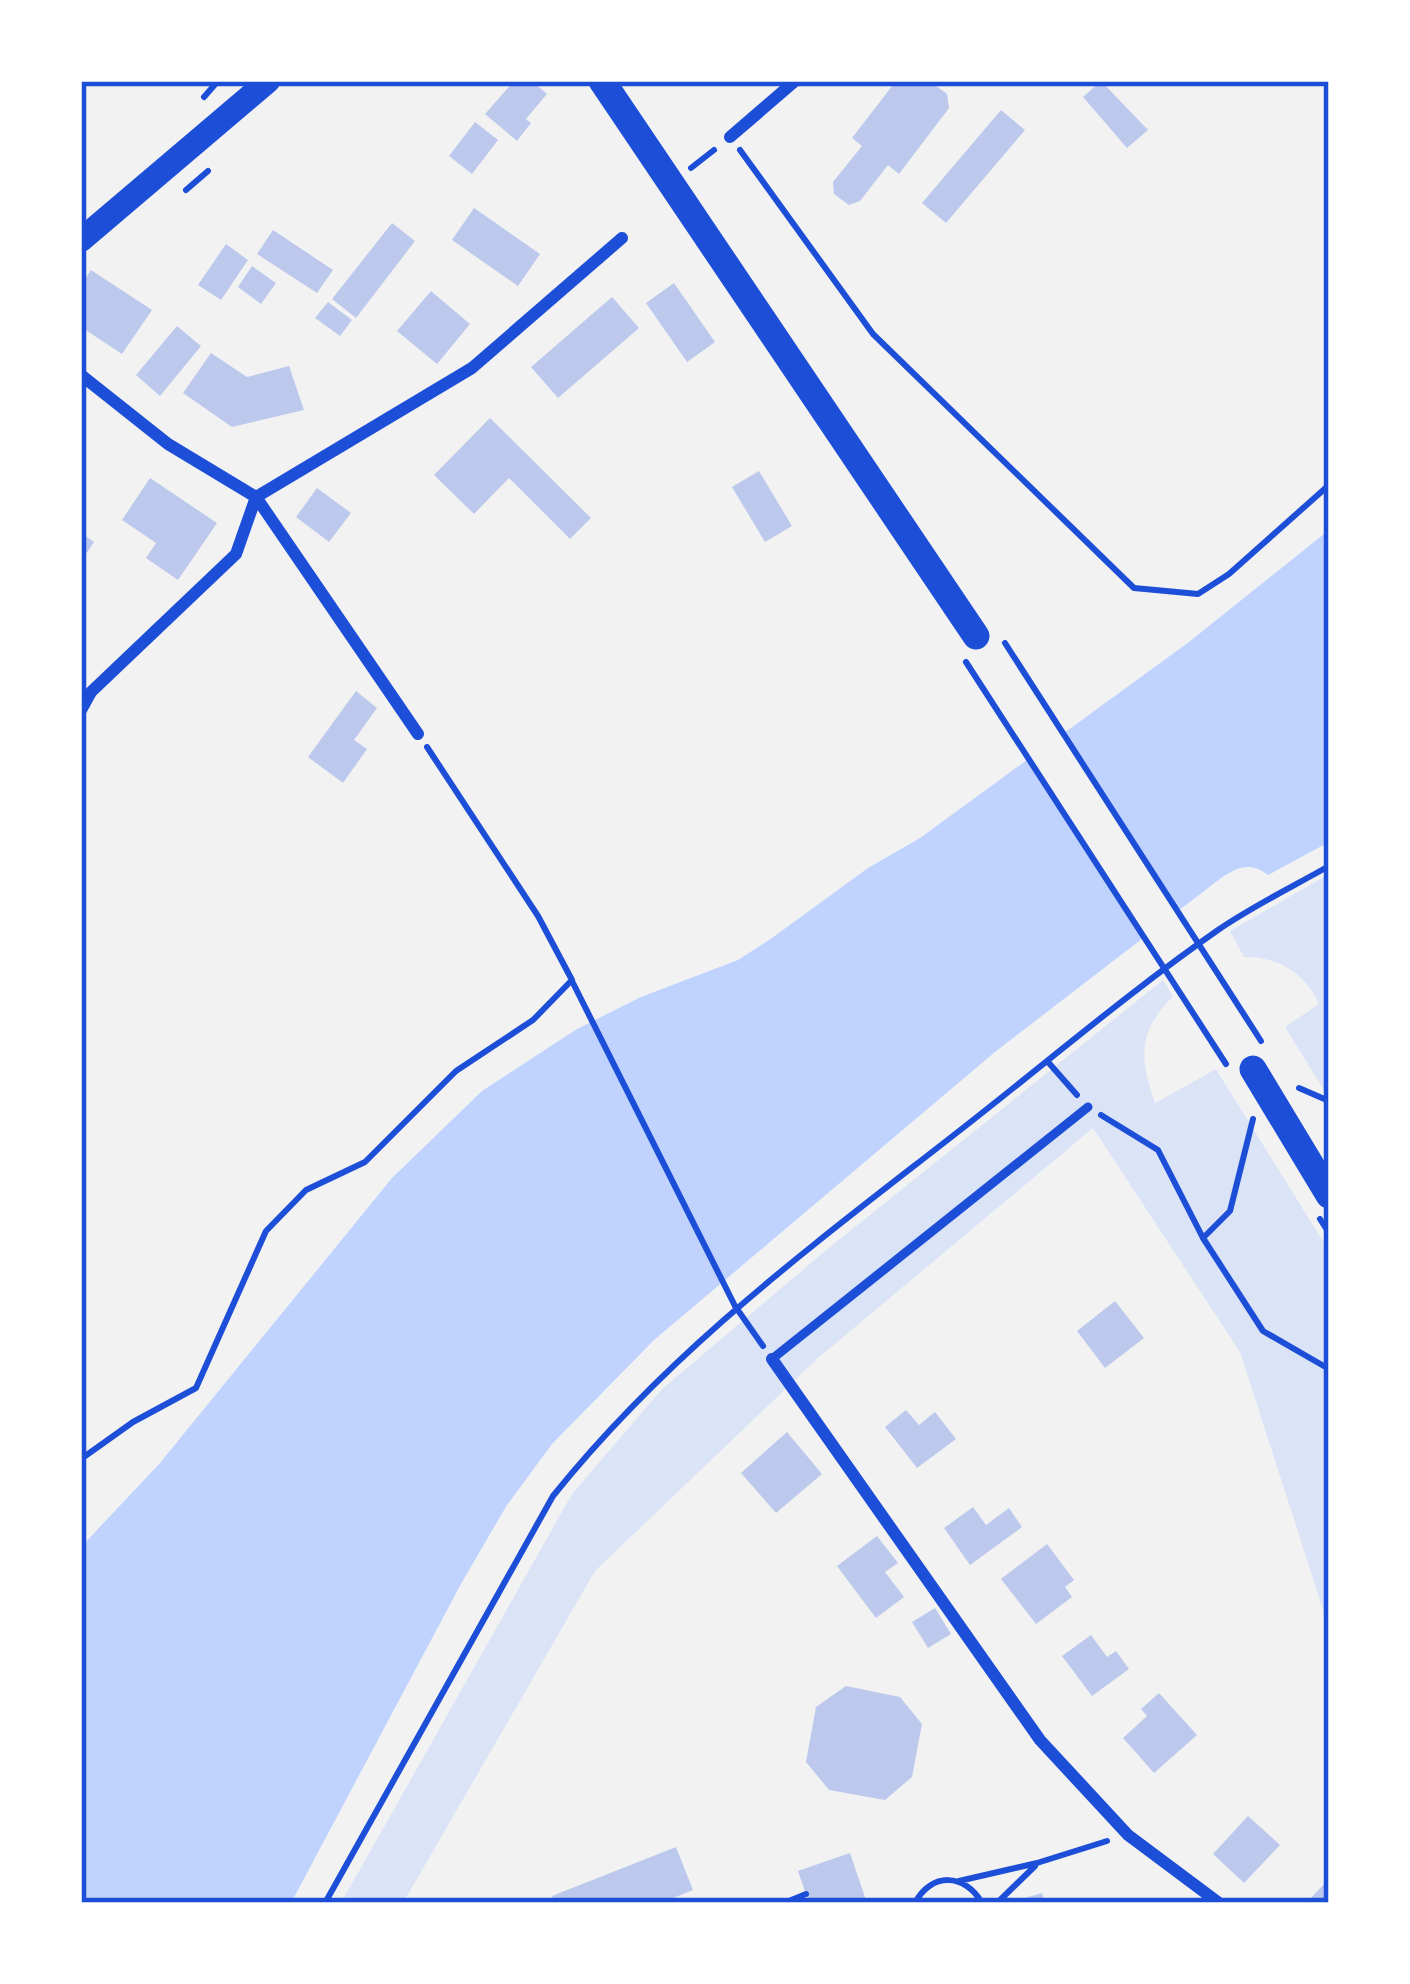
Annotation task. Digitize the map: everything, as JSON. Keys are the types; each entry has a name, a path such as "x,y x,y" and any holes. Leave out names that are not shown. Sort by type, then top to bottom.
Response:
{"main road":[{"path":"81,240 268,81"},
{"path":"602,81 966,642"},
{"path":"1254,1068 1329,1196"}],"street":[{"path":"730,137 795,81"},
{"path":"81,710 91,692 236,554 256,497 472,368 622,238"},
{"path":"81,375 168,444 256,497 418,734"},
{"path":"772,1359 1040,1740 1127,1835 1219,1903"}],"lane":[{"path":"772,1359 1088,1107"}],"path":[{"path":"688,170 730,137 872,334 1134,588 1198,594 1229,574 1329,485"},
{"path":"966,642 1254,1068"},
{"path":"1005,644 1254,1068"},
{"path":"418,734 526,898 572,980 734,1306 772,1359"},
{"path":"81,1459 133,1422 196,1388 266,1231 306,1190 365,1162 456,1070 533,1020 572,980"},
{"path":"1048,1062 1088,1107 1158,1150 1204,1238 1263,1331 1329,1369"},
{"path":"1288,1083 1329,1101"},
{"path":"1204,1238 1230,1211 1255,1112"},
{"path":"915,1903 936,1881 959,1881 1037,1863 1127,1835"},
{"path":"997,1903 1037,1863"},
{"path":"959,1881 982,1903"},
{"path":"784,1903 806,1894"}],"shaded area":[{"path":"1329,874 1329,1098 1285,1027 1319,1004 1313,993 1279,964 1244,957 1230,931"},
{"path":"1163,980 1173,996 1153,1022 1144,1059 1155,1103 1216,1069 1329,1251 1329,1628 1240,1352 1093,1128 818,1358 595,1571 403,1903 341,1903 572,1494 662,1389 831,1246"}],"water":[{"path":"1329,530 1329,842 1268,875 1252,867 1230,873 995,1052 654,1340 552,1444 507,1505 462,1582 291,1903 81,1903 81,1547 160,1463 392,1178 482,1091 577,1029 641,997 738,960 868,868 920,838 1189,642"}],"pier":[{"path":"1060,729 1181,917 1148,942 1026,754"}],"building":[{"path":"514,81 532,81 547,94 526,119 531,123 517,141 485,114"},
{"path":"896,81 929,81 947,94 949,108 899,174 888,165 860,201 849,205 834,194 833,182 862,146 852,138"},
{"path":"1101,81 1148,130 1127,148 1083,97"},
{"path":"1001,110 1025,130 946,223 922,203"},
{"path":"475,122 498,140 472,174 449,156"},
{"path":"474,208 540,254 518,286 452,240"},
{"path":"392,223 415,241 356,318 332,299"},
{"path":"273,230 333,270 317,293 257,254"},
{"path":"226,244 248,260 221,300 198,285"},
{"path":"252,266 276,283 261,304 238,287"},
{"path":"91,270 152,310 122,354 81,327 81,285"},
{"path":"674,283 715,342 687,362 646,303"},
{"path":"431,291 470,324 437,364 397,331"},
{"path":"612,297 639,328 558,398 531,367"},
{"path":"328,302 352,320 340,336 315,318"},
{"path":"177,326 201,346 160,396 136,375"},
{"path":"211,353 247,377 289,366 304,410 232,427 183,393"},
{"path":"490,418 591,518 570,539 509,478 474,514 434,475"},
{"path":"759,471 792,526 765,542 732,487"},
{"path":"150,478 217,523 178,580 146,558 156,543 122,520"},
{"path":"317,488 351,513 329,542 296,517"},
{"path":"81,533 94,542 81,561"},
{"path":"356,691 377,708 354,740 367,749 343,783 308,757"},
{"path":"1115,1301 1144,1338 1105,1368 1077,1331"},
{"path":"906,1410 919,1425 935,1412 956,1439 917,1468 885,1427"},
{"path":"787,1432 822,1474 776,1513 741,1473"},
{"path":"973,1507 986,1525 1009,1508 1022,1527 970,1565 944,1528"},
{"path":"877,1536 898,1563 885,1572 904,1597 876,1618 837,1566"},
{"path":"1047,1544 1074,1580 1065,1587 1072,1597 1036,1624 1001,1579"},
{"path":"935,1608 951,1634 928,1648 912,1622"},
{"path":"1091,1635 1107,1657 1116,1651 1129,1669 1092,1696 1062,1656"},
{"path":"846,1686 900,1697 922,1724 912,1777 885,1800 829,1790 806,1762 816,1707"},
{"path":"1159,1693 1197,1735 1154,1773 1123,1738 1147,1716 1141,1709"},
{"path":"1248,1816 1280,1845 1244,1883 1213,1854"},
{"path":"676,1847 693,1890 661,1903 555,1903 552,1896"},
{"path":"850,1853 867,1903 809,1903 798,1871"},
{"path":"1329,1879 1329,1903 1306,1903"},
{"path":"1042,1893 1045,1903 1011,1902"}]}
